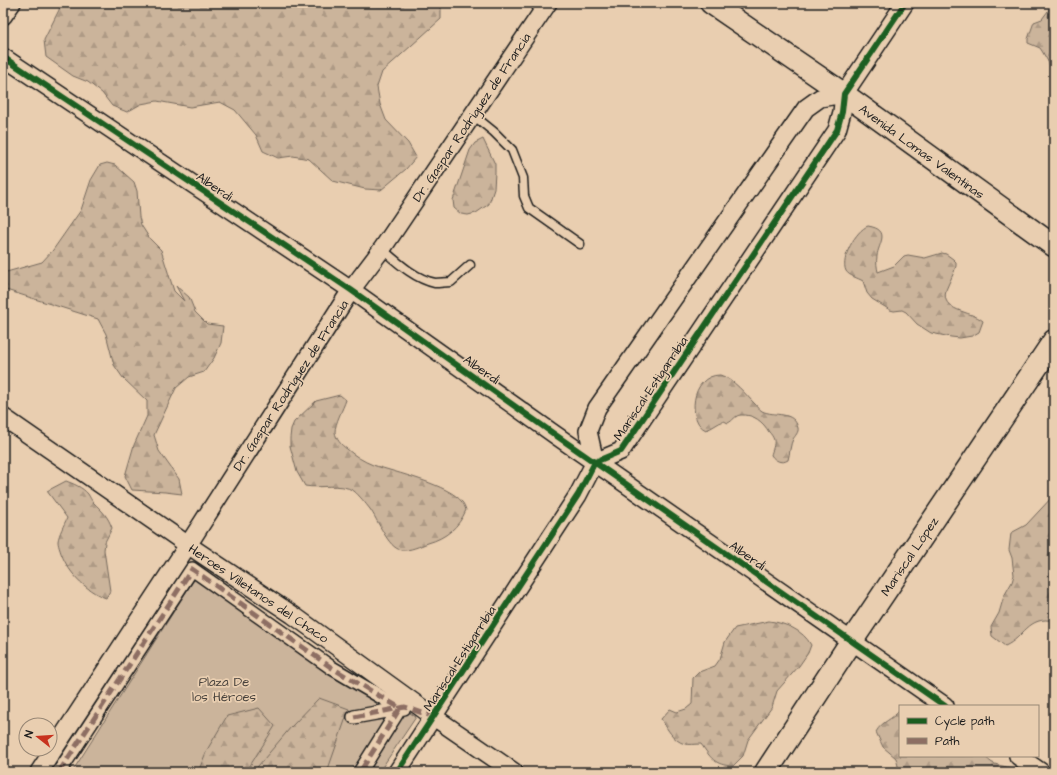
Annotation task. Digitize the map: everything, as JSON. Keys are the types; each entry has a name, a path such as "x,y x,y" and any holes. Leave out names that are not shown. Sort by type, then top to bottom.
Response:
{"main road":[{"name":"Mariscal López","path":"766,772 851,642 1054,341"}],"street":[{"path":"3,16 12,3"},
{"name":"Dr. Gaspar Rodriguez de Francia","path":"39,772 188,545 351,290 382,249 548,3"},
{"name":"Avenida Lomas Valentinas","path":"711,3 844,94 1054,246"},
{"name":"Mariscal Estigarribia","path":"397,772 578,495 595,462 621,451 837,130 842,112 844,94 905,3"},
{"name":"Alberdi","path":"3,56 351,290 851,642 944,705"},
{"path":"595,462 588,430 596,408 806,108 820,98 844,94"},
{"name":"Heroes Villetanos del Chaco","path":"3,417 188,545 293,615 434,717 514,772"},
{"path":"59,772 192,569 332,668 400,708"},
{"path":"354,717 405,707 434,717"},
{"path":"360,772 400,708"},
{"path":"1019,757 1041,772"}],"lane":[{"path":"473,115 494,132 512,150 523,178 524,196 529,208 580,244"},
{"path":"382,249 404,268 436,283 451,282 470,265"}],"green space":[{"path":"61,3 441,3 441,19 382,72 377,87 380,104 386,120 408,143 416,157 406,169 381,190 365,189 333,181 309,159 293,156 278,158 263,151 256,135 235,110 220,102 190,107 157,101 141,104 127,112 112,106 102,93 88,82 73,76 46,57 44,40"},
{"path":"1054,3 1054,72 1040,48 1028,43 1028,39 1034,22 1042,19"},
{"path":"483,139 495,164 494,189 489,204 476,213 468,215 461,214 454,208 453,200 470,150 475,143"},
{"path":"107,163 115,165 134,182 137,191 141,225 150,239 161,250 174,291 184,301 176,286 189,297 195,312 207,324 223,326 221,343 214,358 204,372 189,377 176,388 154,435 159,451 179,479 182,494 132,490 125,476 134,445 147,416 147,401 123,378 114,365 106,334 98,319 3,289 3,273 42,262 53,250 81,210 91,180 100,165"},
{"path":"868,226 875,228 882,234 877,258 878,272 894,266 904,256 908,255 925,258 942,253 953,259 956,262 956,266 946,290 945,297 947,303 957,310 977,317 983,321 979,332 972,336 960,338 931,333 917,324 906,312 902,310 890,310 872,299 867,293 863,281 847,273 845,266 847,253 854,239 863,229"},
{"path":"720,375 735,383 762,411 788,416 796,422 798,431 792,441 788,460 781,462 771,455 774,440 764,425 754,417 739,415 728,423 724,421 706,430 700,425 696,418 694,409 697,390 702,382 710,377"},
{"path":"340,395 346,400 335,428 336,437 339,442 362,460 373,465 421,480 446,490 456,496 463,503 466,510 456,527 435,541 411,549 401,550 396,548 388,539 370,509 354,491 348,488 336,486 305,486 297,472 290,446 291,429 294,422 316,401"},
{"path":"66,481 78,486 88,494 92,501 107,517 112,528 105,542 104,550 110,591 106,598 98,595 77,579 67,565 60,550 58,541 60,532 67,518 47,491"},
{"path":"1054,495 1054,621 1045,620 1032,624 1017,638 1005,646 992,636 991,627 999,613 1004,596 1012,582 1014,575 1012,558 1009,550 1011,533 1026,525"},
{"name":"Plaza De los Héroes","path":"200,570 416,717 379,772 72,772"},
{"path":"769,621 781,623 793,628 803,635 811,645 808,653 799,666 777,691 772,707 748,740 743,756 733,766 721,764 711,757 701,744 687,744 677,740 661,719 670,709 677,712 686,709 692,704 693,678 699,672 715,666 720,659 725,642 735,628"},
{"path":"319,698 349,709 327,772 253,772 291,727"},
{"path":"259,708 275,726 246,772 198,772 207,750 227,716"},
{"path":"899,711 899,757 986,757 992,763 1018,772 896,772 898,766 896,758 883,747 876,732 881,725"}],"marked path":[{"path":"59,772 192,569 332,668 400,708 360,772"},
{"path":"354,717 405,707 434,717"}],"cycle path":[{"path":"397,772 578,495 595,462 621,451 837,130 842,112 844,94 905,3"},
{"path":"3,57 351,290 554,434 944,705"}]}
